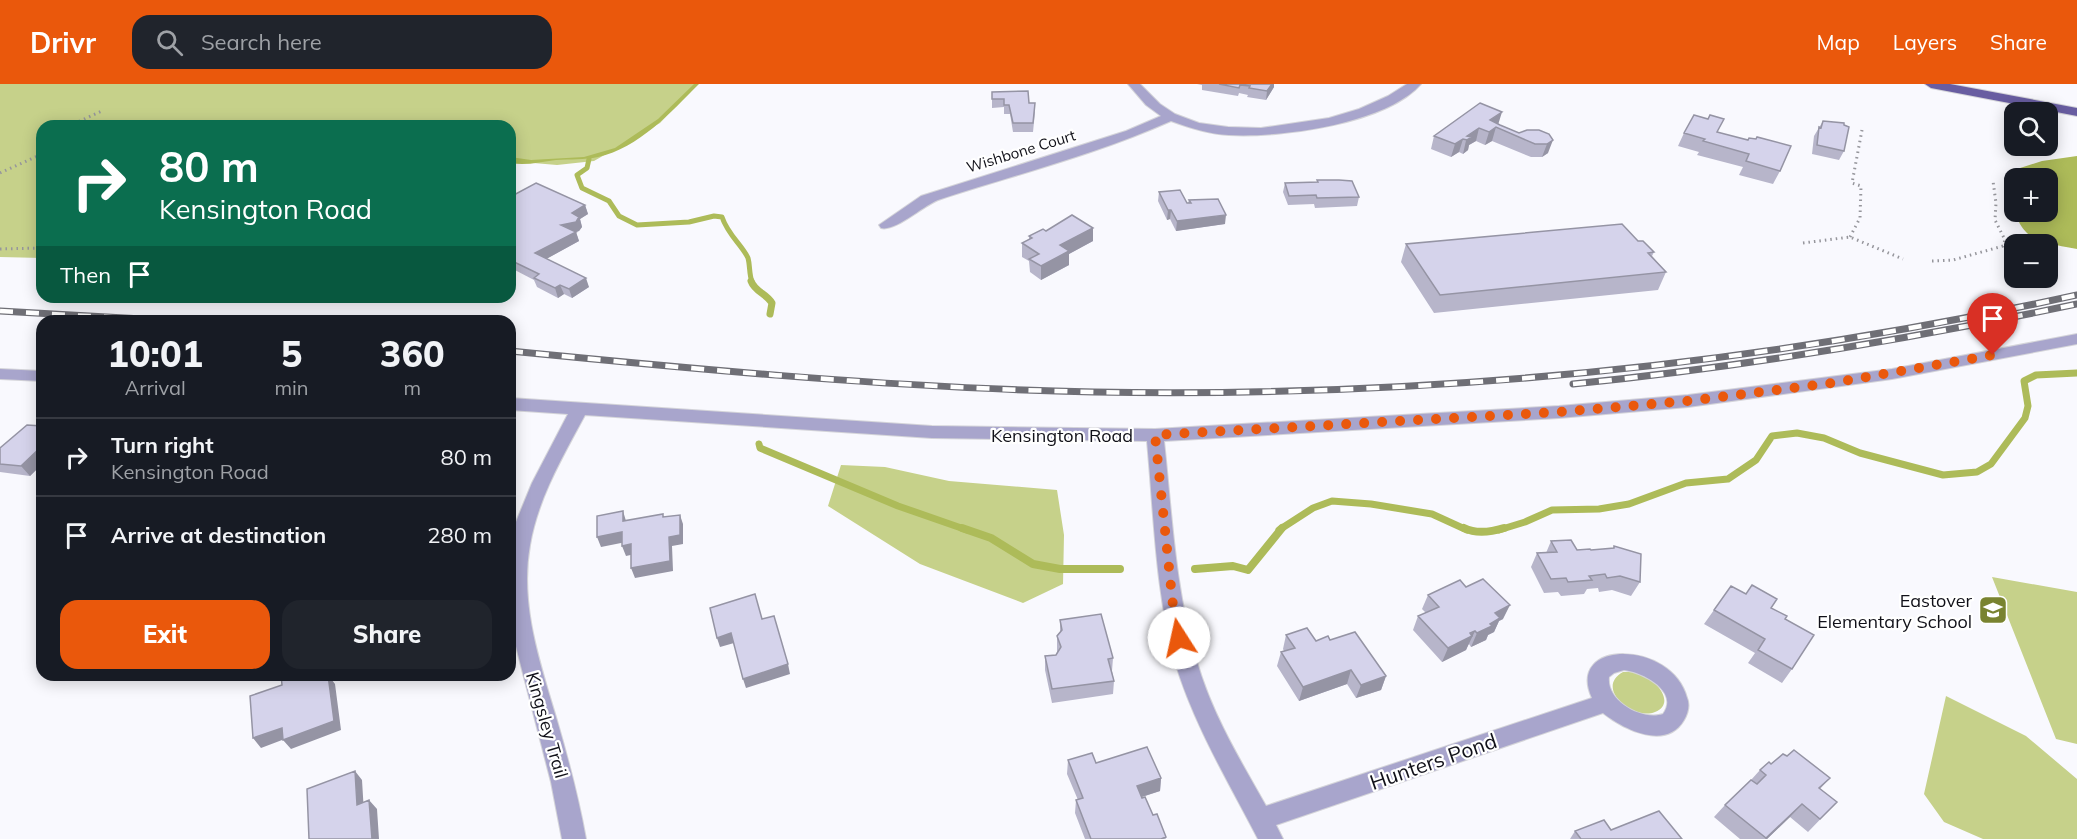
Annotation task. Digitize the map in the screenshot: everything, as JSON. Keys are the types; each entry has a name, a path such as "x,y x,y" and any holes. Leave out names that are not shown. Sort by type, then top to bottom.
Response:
{"main road":[{"path":"1931,84 2077,111"}],"street":[{"path":"1134,84 1147,100 1170,117 1199,126 1228,130 1308,127 1366,111 1415,84"},
{"name":"Wishbone Court","path":"886,225 926,199 1131,134 1170,117"},
{"name":"Kensington Road","path":"516,404 932,432 1155,435 1559,412 1688,401 1892,374 2077,339"},
{"path":"0,375 36,376"},
{"name":"Kingsley Trail","path":"574,839 565,789 525,645 517,590 519,550 531,508 580,408"},
{"path":"1155,435 1173,606 1179,638 1195,690 1266,829"},
{"name":"Hunters Pond","path":"1266,829 1605,703"}],"path":[{"path":"82,120 104,110"},
{"path":"1850,237 1860,218 1861,186 1851,183 1862,130"},
{"path":"0,172 36,157"},
{"path":"1932,261 1953,261 2003,246 2005,240 1995,220 1993,181"},
{"path":"1803,243 1850,237 1903,259"},
{"path":"0,249 36,248"}],"shaded area":[{"path":"0,84 697,84 660,123 594,161 557,165 516,162 516,120 36,120 36,258 0,257"},
{"path":"694,84 699,84 653,128 627,146 588,159 516,164 516,158 531,160 584,157 615,148 658,119"},
{"path":"2077,156 2077,249 2058,245 2058,234 2028,234 2022,227 2019,222 2058,222 2058,168 2020,168 2042,161"},
{"path":"841,465 885,467 949,481 1057,490 1064,535 1063,584 1023,603 920,564 828,506"},
{"path":"1992,577 2077,592 2077,744 2056,739"},
{"path":"1623,672 1642,674 1653,681 1664,697 1661,708 1646,714 1628,708 1620,701 1613,686 1615,679"},
{"path":"1946,696 2026,736 2077,779 2077,839 1983,839 1944,822 1924,794"}],"building":[{"path":"1219,84 1272,84 1267,91 1249,88 1250,86 1240,85 1239,88"},
{"path":"1028,91 1029,103 1035,103 1033,123 1013,123 1009,105 1004,105 1004,99 992,99 992,92"},
{"path":"1480,103 1502,112 1490,120 1519,133 1539,130 1549,134 1553,140 1547,144 1535,144 1496,127 1489,132 1479,128 1467,136 1472,137 1455,144 1434,136"},
{"path":"1694,115 1708,119 1710,115 1724,119 1717,132 1748,140 1757,137 1791,146 1780,171 1746,161 1749,154 1684,133"},
{"path":"1823,121 1844,123 1849,127 1844,151 1817,145 1819,127 1821,128"},
{"path":"1317,180 1352,181 1359,197 1289,196 1285,183 1318,182"},
{"path":"536,183 585,205 572,213 579,217 576,222 561,225 576,232 535,253 586,278 569,289 560,285 555,288 534,278 539,274 516,263 516,194"},
{"path":"1180,190 1187,203 1191,203 1189,200 1218,199 1226,215 1177,221 1171,210 1168,210 1159,192"},
{"path":"1072,215 1093,228 1060,245 1069,251 1041,266 1029,259 1039,254 1022,243 1032,238 1029,236 1043,229 1046,231"},
{"path":"1622,224 1638,241 1643,241 1654,252 1648,253 1666,272 1440,295 1406,244"},
{"path":"27,425 36,426 36,452 21,466 0,464 0,448"},
{"path":"623,511 623,521 663,514 663,517 680,515 680,535 669,537 670,561 631,568 631,544 622,546 622,532 597,537 597,516"},
{"path":"1571,540 1577,550 1614,548 1614,546 1641,554 1640,582 1620,576 1607,578 1605,574 1589,576 1592,580 1568,582 1566,578 1551,579 1537,553 1557,552 1551,541"},
{"path":"1483,579 1510,605 1495,613 1500,618 1490,624 1492,626 1477,633 1475,631 1470,633 1472,636 1448,648 1418,616 1439,607 1428,595 1460,580 1466,587"},
{"path":"1752,585 1777,599 1771,608 1787,616 1785,619 1814,635 1792,669 1758,650 1765,639 1714,610 1731,586 1746,594"},
{"path":"755,594 762,619 774,616 788,664 743,679 731,633 717,638 710,608"},
{"path":"1101,614 1113,658 1108,659 1114,681 1052,689 1045,656 1056,655 1061,647 1057,636 1062,630 1060,620"},
{"path":"1307,628 1316,641 1328,636 1330,640 1355,632 1386,676 1361,685 1351,670 1303,687 1281,652 1295,648 1286,635"},
{"path":"282,681 329,681 334,721 283,740 282,728 253,738 250,696 282,685"},
{"path":"1147,747 1161,778 1137,786 1153,815 1157,814 1166,837 1161,839 1091,839 1076,800 1083,798 1068,760 1092,753 1096,763"},
{"path":"1794,750 1830,778 1819,788 1837,802 1820,819 1802,804 1766,838 1725,805 1751,780 1757,784 1766,775 1760,770 1769,762 1771,764 1783,754 1787,756"},
{"path":"355,771 357,805 369,800 372,839 309,839 307,789"},
{"path":"1659,811 1682,839 1581,839 1575,831 1604,820 1611,830"}],"waterway":[{"path":"589,159 587,168 577,175 582,188 609,201 619,216 637,225 689,222 714,216 722,217 748,258 752,282"},
{"path":"751,281 755,288 772,303 770,314"},
{"path":"1499,530 1552,510 1599,509 1629,504 1686,483 1728,479 1756,460 1772,436 1797,433 1824,438 1860,453 1943,475 1977,472 1991,464 2025,418 2028,406 2024,381 2036,375 2077,373"},
{"path":"759,444 760,448 898,506 967,530"},
{"path":"1282,528 1313,508 1332,501 1371,504 1432,514 1467,530"},
{"path":"962,528 991,538 1033,564 1060,569 1120,569"},
{"path":"1195,569 1233,566 1248,570 1282,528"},
{"path":"1464,528 1484,532 1504,528"}],"railway":[{"path":"516,352 729,371 948,387 1094,392 1342,389 1466,383 1711,358 1833,341 1955,320 2077,295"},
{"path":"1573,384 1826,351 2077,304"},
{"path":"0,311 71,315"}],"place":[{"name":"Eastover Elementary School","path":"1993,610"}],"route":[{"path":"1179,638 1173,606 1155,435 1559,412 1688,401 1892,374 1993,355"}]}
